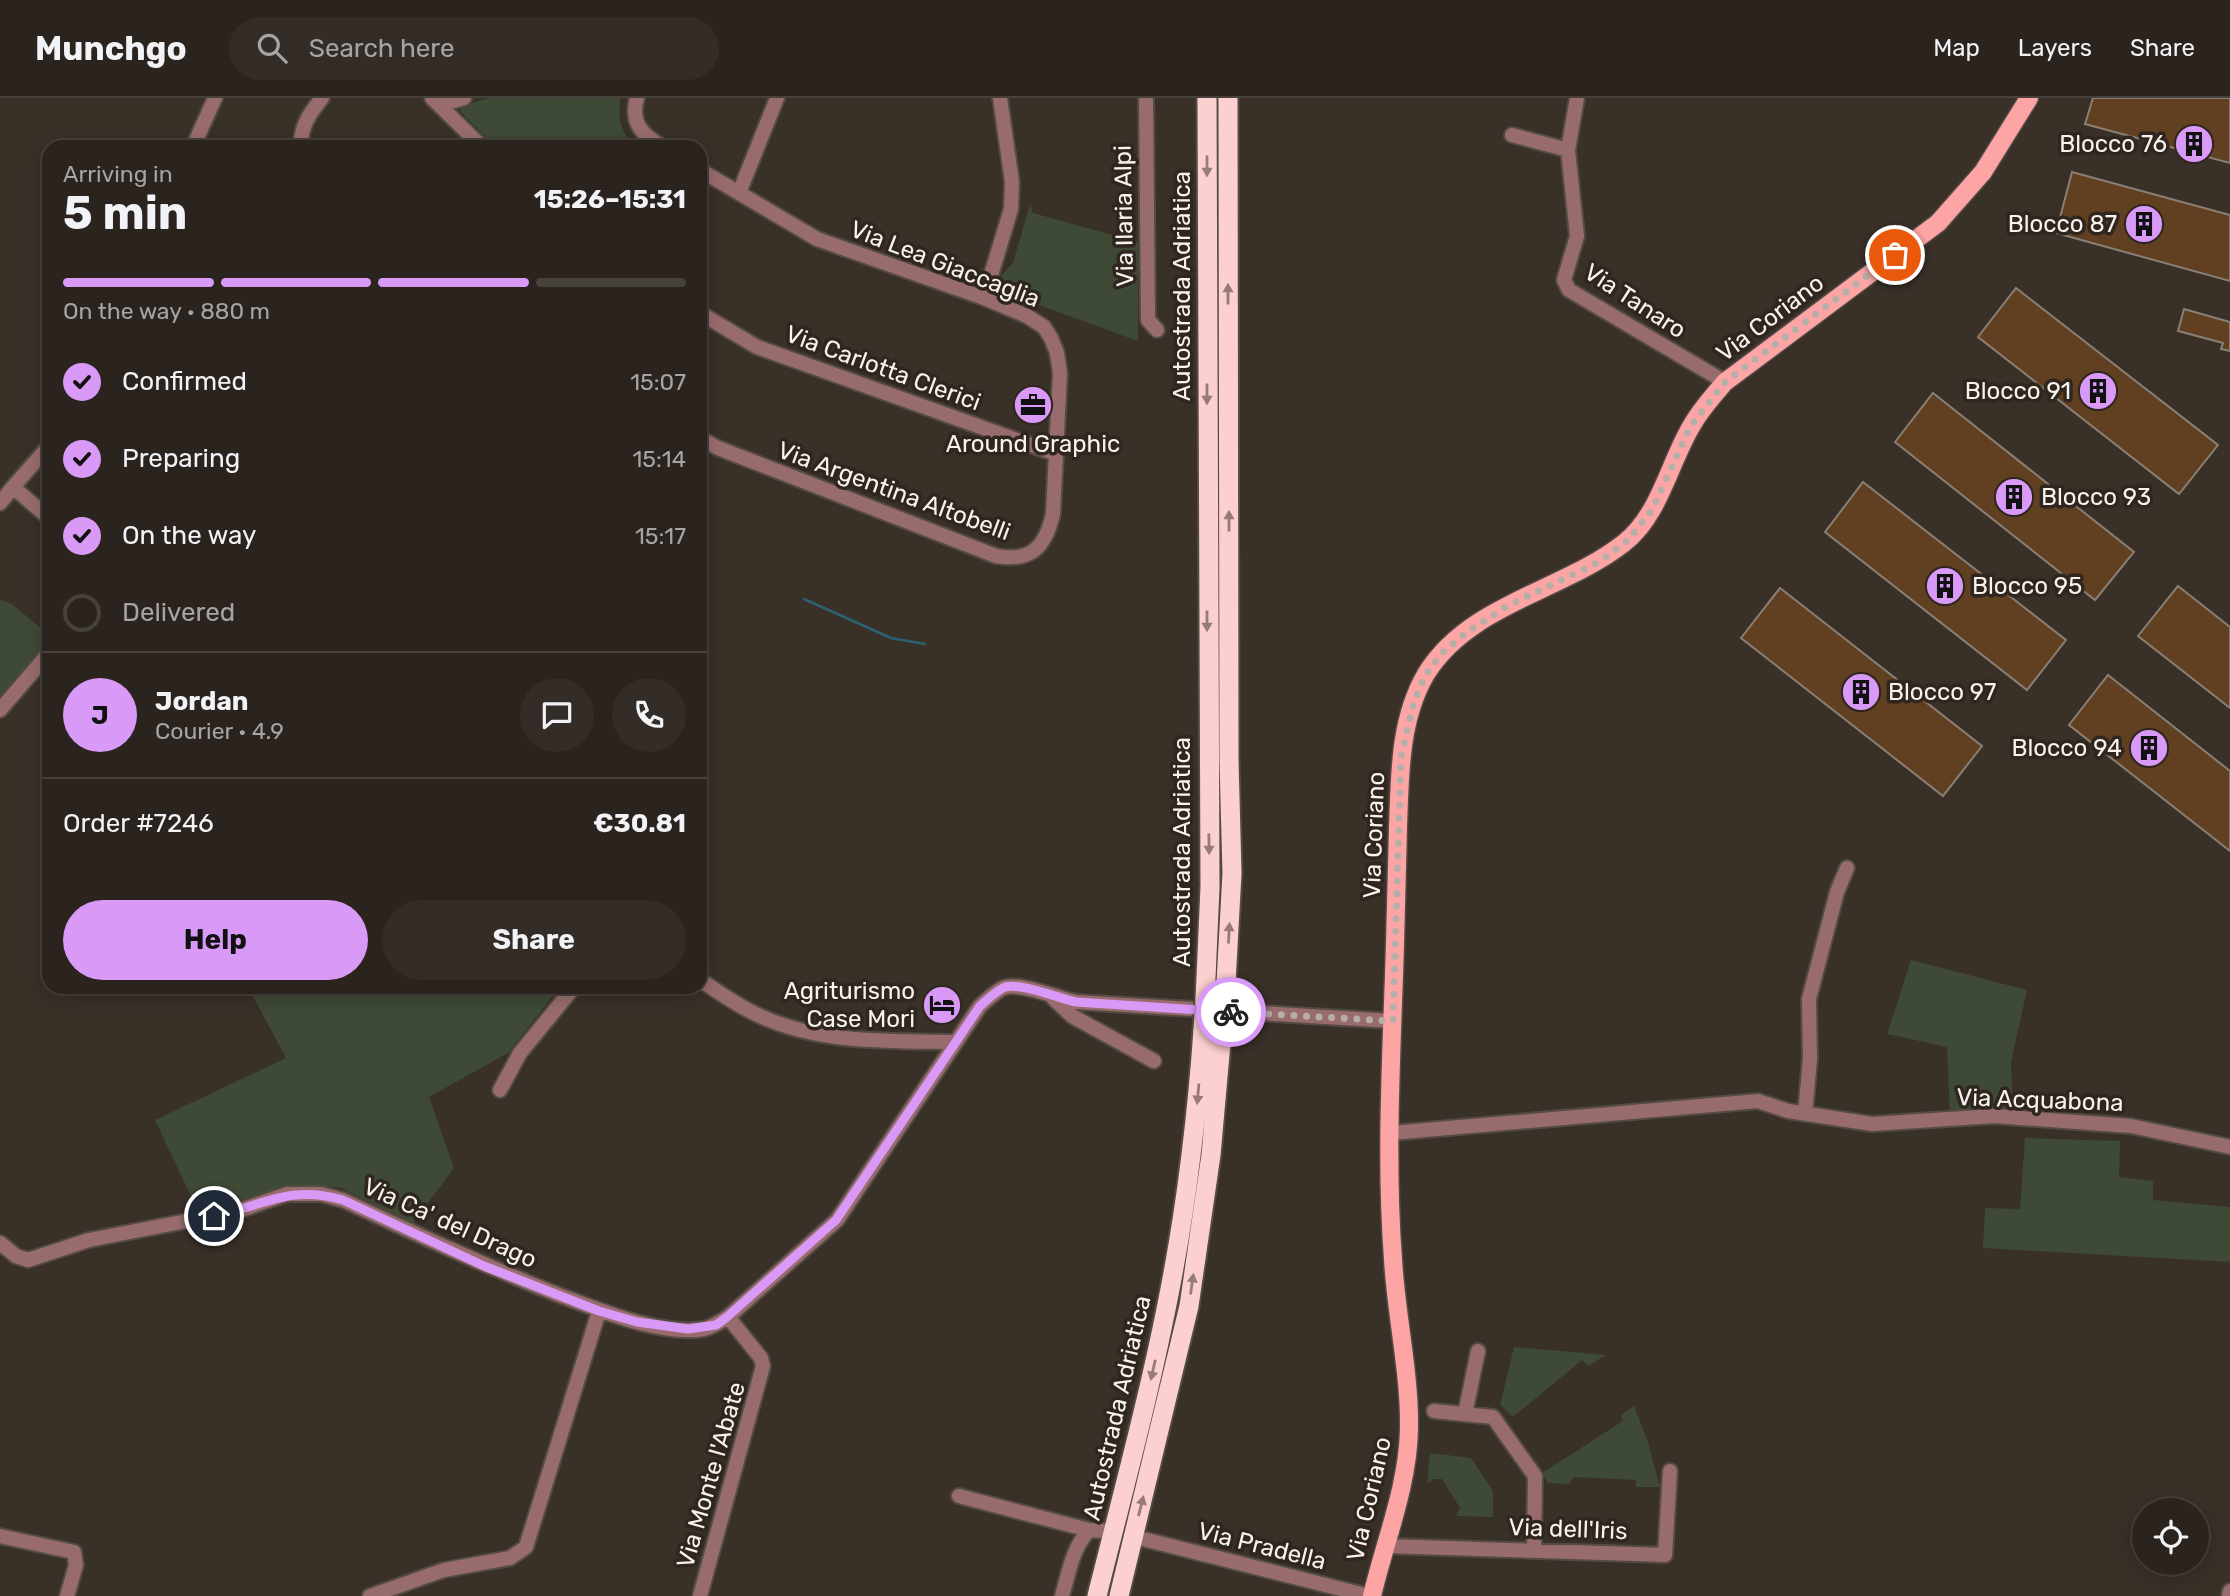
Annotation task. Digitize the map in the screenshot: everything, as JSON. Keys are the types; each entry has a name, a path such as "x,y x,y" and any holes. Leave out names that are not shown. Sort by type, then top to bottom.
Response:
{"highway":[{"name":"Autostrada Adriatica","path":"1207,98 1210,887 1215,1000"},
{"name":"Autostrada Adriatica","path":"1119,1596 1189,1306 1211,1155 1215,1000 1232,873 1229,761 1228,98"},
{"name":"Autostrada Adriatica","path":"1097,1596 1139,1432 1171,1283 1213,1031"}],"main road":[{"name":"Via Coriano","path":"1370,1596 1403,1482 1409,1429 1393,1260 1393,1021 1401,757 1413,705 1425,675 1442,653 1467,632 1507,606 1599,562 1628,540 1652,510 1690,427 1725,382 1938,223 1983,172 2029,98"}],"street":[{"path":"196,140 215,98"},
{"path":"301,140 310,114 322,98"},
{"path":"436,101 464,98"},
{"path":"637,98 635,122 643,134 652,140"},
{"path":"738,193 777,98"},
{"path":"984,298 1011,209 1012,183 1000,98"},
{"name":"Via Ilaria Alpi","path":"1146,98 1148,320 1157,330"},
{"name":"Via Tanaro","path":"1577,98 1568,150 1577,236 1564,280 1569,290 1725,382"},
{"path":"436,101 475,140"},
{"path":"1512,135 1568,150"},
{"name":"Via Lea Giaccaglia","path":"707,174 817,239 984,298 1027,316 1044,327 1057,353 1060,373 1052,514"},
{"name":"Via Carlotta Clerici","path":"707,317 757,347 1056,454"},
{"name":"Via Argentina Altobelli","path":"707,442 996,556 1012,559 1027,556 1034,551 1048,533 1052,514"},
{"path":"0,503 42,454"},
{"path":"13,487 42,512"},
{"path":"0,710 42,661"},
{"path":"1805,1114 1810,1059 1809,999 1837,892 1847,869"},
{"path":"707,984 760,1016 839,1038 956,1042"},
{"path":"727,1317 836,1220 980,1006 1004,987 1022,986 1076,1002 1393,1021"},
{"path":"500,1090 520,1053 568,994"},
{"path":"1052,997 1072,1016 1154,1061"},
{"name":"Via Acquabona","path":"1391,1133 1758,1101 1788,1111 1872,1124 1994,1116 2131,1126 2230,1147"},
{"name":"Via Ca' del Drago","path":"0,1243 16,1256 28,1260 89,1240 239,1211 287,1194 321,1194 343,1200 484,1266 599,1311 637,1322 688,1329 716,1325 727,1317"},
{"path":"370,1596 444,1570 510,1558 526,1547 599,1311"},
{"name":"Via Monte l'Abate","path":"700,1596 762,1377 761,1358 727,1317"},
{"path":"1465,1414 1478,1351"},
{"path":"1434,1411 1493,1417 1535,1476 1534,1551"},
{"name":"Via dell'Iris","path":"1385,1546 1665,1555 1670,1471"},
{"path":"959,1496 1090,1530 1106,1531"},
{"path":"1062,1596 1072,1556 1090,1530"},
{"path":"0,1536 74,1552 76,1565 67,1596"},
{"name":"Via Pradella","path":"1143,1539 1370,1596"}],"green space":[{"path":"489,98 621,98 621,125 630,140 488,140 460,111 462,106"},
{"path":"1030,204 1033,213 1138,242 1138,341 997,290 1000,277 1013,263"},
{"path":"0,600 12,604 42,629 42,648 0,697"},
{"path":"1911,960 2027,990 2011,1062 2013,1110 1950,1115 1947,1047 1887,1034"},
{"path":"252,994 554,994 508,1053 429,1097 454,1168 413,1223 341,1188 316,1185 295,1185 240,1206 199,1213 155,1120 286,1058"},
{"path":"2025,1138 2120,1141 2119,1177 2153,1181 2153,1200 2230,1207 2230,1262 1983,1248 1985,1208 2020,1209"},
{"path":"1514,1347 1606,1355 1588,1366 1582,1360 1513,1417 1500,1405"},
{"path":"1634,1406 1648,1442 1660,1487 1636,1487 1636,1480 1574,1477 1569,1484 1548,1483 1542,1473 1623,1421 1621,1415"},
{"path":"1430,1453 1471,1458 1493,1491 1493,1517 1456,1516 1460,1508 1442,1479 1433,1479 1427,1484"}],"building":[{"name":"Blocco 76","path":"2093,98 2230,98 2230,163 2085,124"},
{"name":"Blocco 87","path":"2072,172 2230,215 2230,281 2056,233"},
{"name":"Blocco 91","path":"2016,288 2218,445 2179,494 1978,337"},
{"path":"2184,309 2230,322 2230,351 2221,349 2223,343 2178,331"},
{"name":"Blocco 93","path":"1933,393 2134,552 2095,600 1895,442"},
{"name":"Blocco 95","path":"1863,482 2066,640 2027,690 1825,532"},
{"path":"2178,586 2230,627 2230,708 2138,636"},
{"name":"Blocco 97","path":"1780,588 1982,746 1943,796 1741,638"},
{"name":"Blocco 94","path":"2108,675 2230,771 2230,851 2069,725"}],"waterway":[{"path":"804,599 891,638 925,644"}],"way so far":[{"path":"1231,1012 1393,1021 1401,757 1406,728 1425,675 1442,653 1467,632 1507,606 1599,562 1628,540 1652,510 1690,427 1725,382 1895,255"}],"place":[{"name":"Blocco 76","path":"2194,144"},
{"name":"Blocco 87","path":"2144,224"},
{"name":"Blocco 91","path":"2098,391"},
{"name":"Around Graphic","path":"1033,405"},
{"name":"Blocco 93","path":"2014,497"},
{"name":"Blocco 95","path":"1945,586"},
{"name":"Blocco 97","path":"1861,692"},
{"name":"Blocco 94","path":"2149,748"},
{"name":"Agriturismo Case Mori","path":"942,1005"}],"route":[{"path":"214,1216 239,1211 287,1194 321,1194 343,1200 484,1266 599,1311 637,1322 703,1329 716,1325 727,1317 836,1220 980,1006 1004,987 1022,986 1076,1002 1231,1012"}]}
